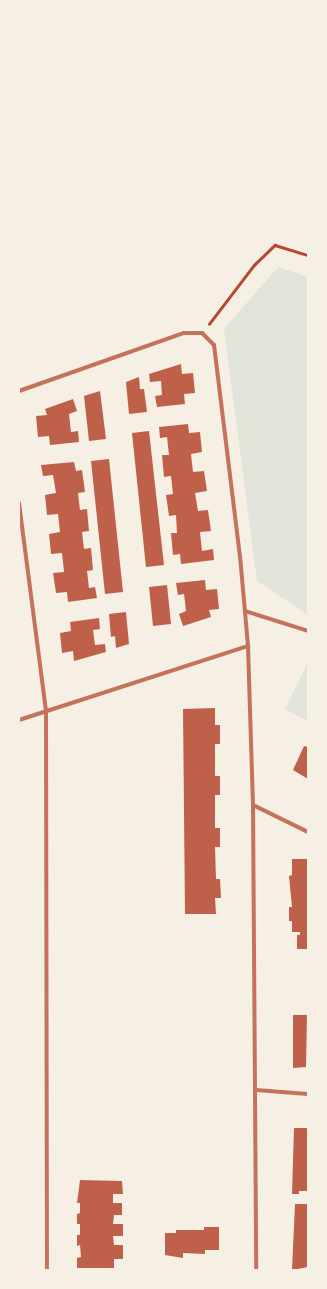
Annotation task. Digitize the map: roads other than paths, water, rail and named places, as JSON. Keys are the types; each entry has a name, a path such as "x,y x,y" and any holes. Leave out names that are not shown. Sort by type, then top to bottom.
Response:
{"street":[{"path":"19,391 184,333 202,333 214,345 248,646 253,805 256,1270"},
{"path":"19,504 46,710 47,1270"},
{"path":"245,611 308,631"},
{"path":"19,720 46,710 248,646"},
{"path":"253,805 308,832"},
{"path":"256,1090 308,1094"}]}
